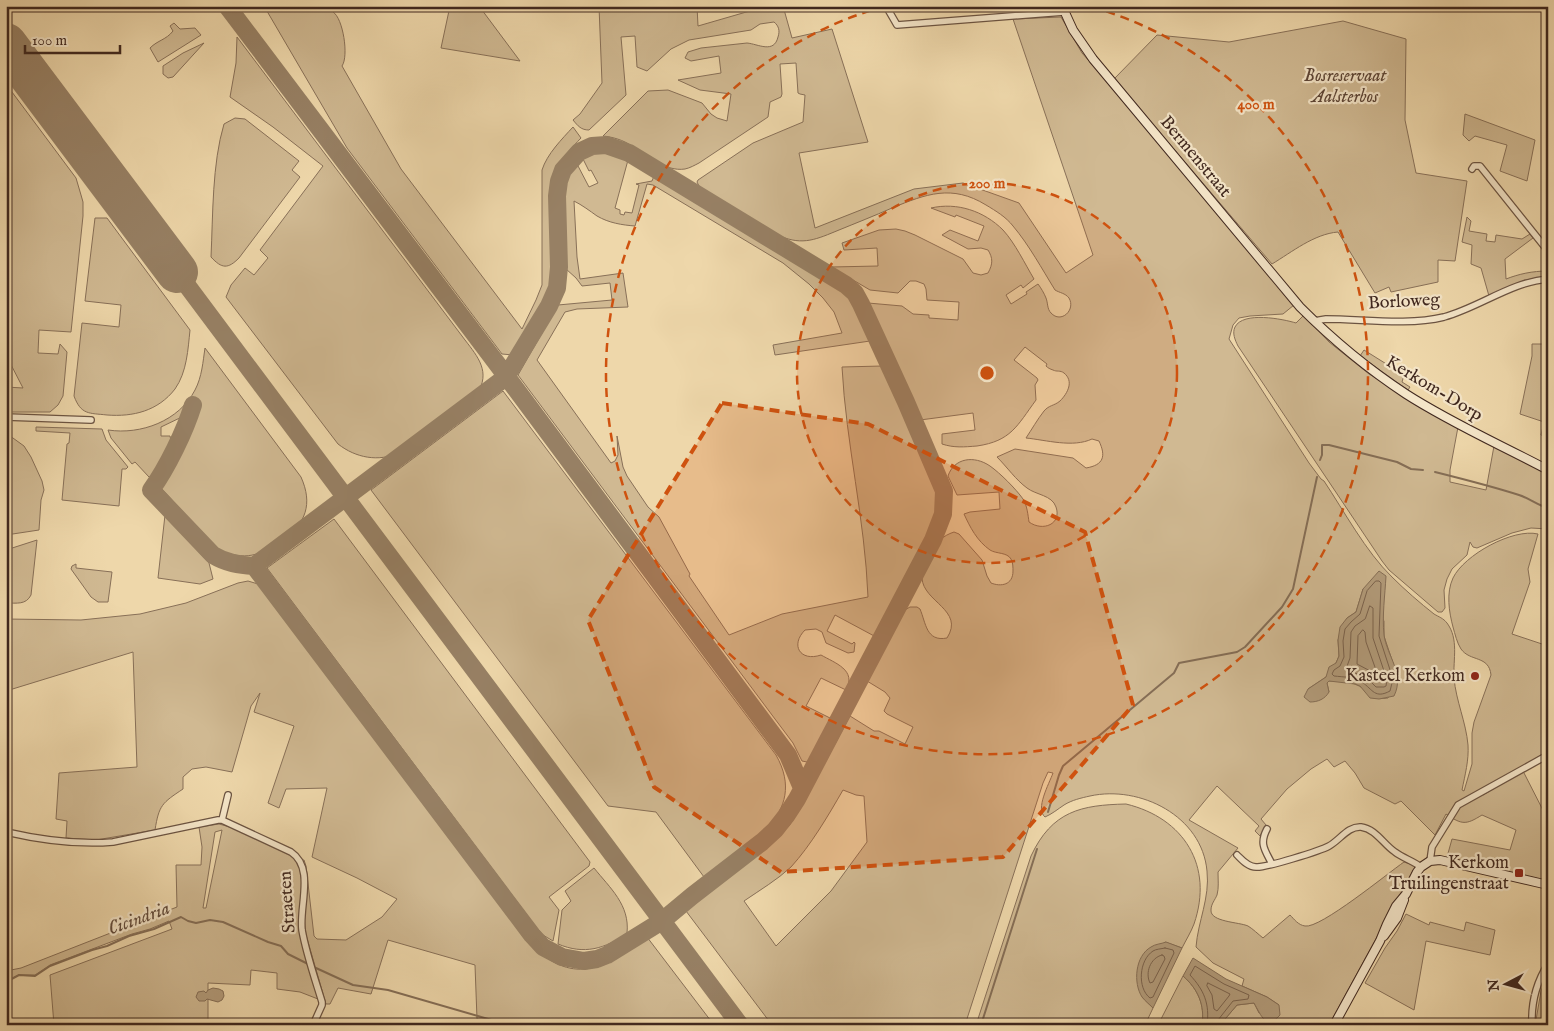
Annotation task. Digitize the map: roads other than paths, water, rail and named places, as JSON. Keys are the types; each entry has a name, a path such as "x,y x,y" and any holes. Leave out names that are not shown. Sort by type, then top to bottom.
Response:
{"street":[{"path":"886,6 897,25 1063,9"},
{"name":"Bermenstraat","path":"1063,9 1077,37 1093,59 1314,321"},
{"path":"1472,169 1474,166 1480,166 1548,251"},
{"name":"Borloweg","path":"1314,321 1326,319 1418,320 1438,318 1460,311 1526,283 1548,279"},
{"name":"Kerkom-Dorp","path":"1314,321 1332,338 1406,394 1548,470"},
{"path":"6,417 91,420"},
{"path":"1430,861 1432,847 1458,805 1548,754"},
{"path":"6,832 34,838 79,842 113,842 222,820 228,796"},
{"name":"Straeten","path":"222,820 290,852 300,861 304,881 303,932 322,1005 313,1025"},
{"path":"1237,855 1253,867 1264,866 1328,847 1349,831 1361,827 1375,833 1394,852 1422,867"},
{"path":"1267,829 1264,834 1263,845 1272,864"},
{"path":"1334,1025 1380,941 1390,930 1397,918 1406,894 1422,867 1430,861 1440,860 1548,886"},
{"path":"1532,1025 1532,1002 1535,989 1548,964"}],"water":[{"path":"1379,571 1386,576 1383,628 1398,680 1394,696 1379,699 1370,698 1360,686 1329,681 1327,683 1329,692 1325,697 1321,700 1310,702 1304,697 1308,689 1326,677 1329,667 1336,663 1339,656 1338,640 1340,627 1347,618 1356,612 1363,589"},
{"path":"1166,942 1182,948 1153,1008 1139,991 1137,970 1146,951 1153,946"},
{"path":"1193,958 1226,979 1267,997 1279,1005 1280,1015 1271,1022 1264,1019 1254,1003 1237,1005 1220,1025 1202,1025 1203,1018 1199,998 1193,986 1183,976"},
{"path":"213,988 223,991 224,996 222,1000 218,1002 207,999 199,1001 196,997 198,992 204,991 206,993"}],"waterway":[{"path":"1320,460 1322,445 1329,445 1397,462 1411,469 1423,470"},
{"path":"1435,472 1519,495 1548,508"},
{"path":"1048,812 1063,766 1174,673 1179,663 1237,652 1245,647 1282,607 1293,589 1317,477"},
{"path":"981,1025 1037,849"},
{"name":"Cicindria","path":"6,982 19,975 35,976 50,966 107,946 129,936 154,929 181,917 196,923 210,920 223,922 281,946 288,954 308,964"},
{"name":"Cicindria","path":"316,968 353,985 388,990 509,1025"}],"place":[{"name":"Kasteel Kerkom","path":"1475,676"},
{"name":"Kerkom Truilingenstraat","path":"1519,873"}],"park label":[{"name":"Bosreservaat Aalsterbos","path":"1345,86"}]}
